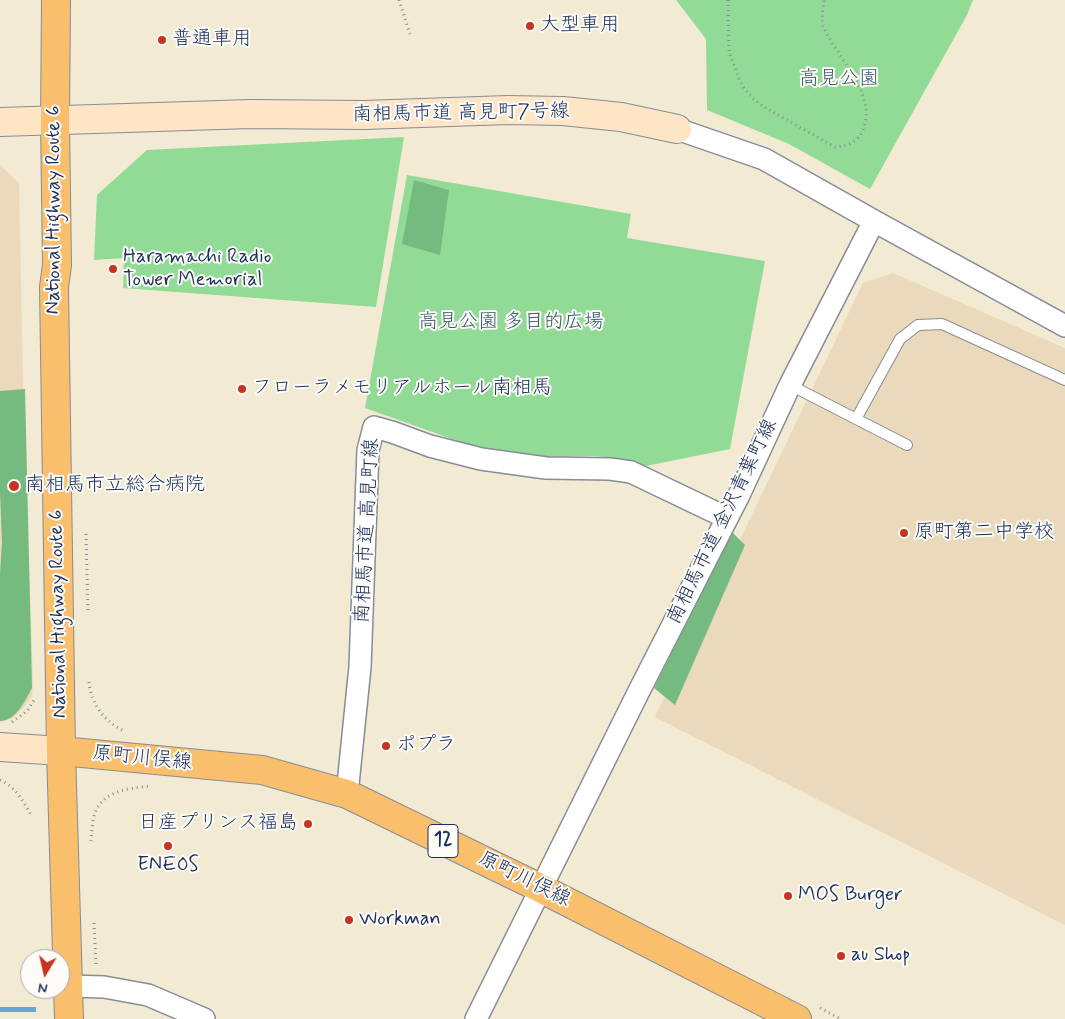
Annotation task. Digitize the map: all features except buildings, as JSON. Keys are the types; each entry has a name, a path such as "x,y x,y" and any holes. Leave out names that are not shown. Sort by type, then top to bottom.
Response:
{"main road":[{"name":"National Highway Route 6","path":"56,0 57,266 54,288 67,949"},
{"name":"原町川俣線","path":"62,751 262,770 347,794 540,888 797,1019"},
{"name":"National Highway Route 6","path":"68,999 69,1019"}],"street":[{"name":"南相馬市道 高見町7号線","path":"0,122 251,114 355,115 508,110 554,110 620,117 677,129 764,159 874,221"},
{"path":"874,221 1065,326"},
{"name":"南相馬市道 金沢青葉町線","path":"476,1019 727,518 790,385 874,221"},
{"name":"南相馬市道 高見町線","path":"347,794 360,667 368,450 374,427 430,446 481,459 546,468 610,469 631,472 727,518"},
{"path":"2,743 62,751"},
{"path":"70,986 104,987 148,996 204,1019"}],"lane":[{"path":"856,419 900,339 918,325 942,324 1065,380"},
{"path":"790,385 907,445"}],"path":[{"path":"399,0 410,34"},
{"path":"728,0 729,51 744,88 752,98 775,114 828,143 835,146 844,146 852,143 861,134 866,122 866,104 858,85 824,26 822,19 824,0"},
{"path":"86,534 88,612"},
{"path":"89,682 95,706 104,717 127,732"},
{"path":"2,743 13,722 27,711 36,697"},
{"path":"0,780 8,784 17,793 32,817"},
{"path":"96,810 105,798 124,789 153,786"}],"shaded area":[{"name":"南相馬市立総合病院","path":"0,165 19,183 23,384 33,684 32,696 25,706 13,718 0,722"},
{"name":"原町第二中学校","path":"893,273 1065,348 1065,925 655,717 863,283"}],"green space":[{"name":"高見公園","path":"676,0 973,0 967,15 870,189 789,144 707,110 706,39"},
{"path":"404,137 376,307 123,288 124,258 94,260 97,195 147,150"},
{"name":"高見公園 多目的広場","path":"407,175 631,214 627,238 765,261 730,449 641,467 621,459 594,456 535,457 480,449 365,408"},
{"path":"414,180 449,190 440,255 402,244"},
{"name":"南相馬市立総合病院","path":"25,389 32,688 15,714 11,718 0,721 0,574 2,542 0,391"},
{"path":"732,532 745,545 675,705 654,688"}],"water":[{"path":"0,1007 36,1007 36,1012 0,1012"}],"place":[{"name":"大型車用","path":"530,26"},
{"name":"普通車用","path":"162,40"},
{"name":"Haramachi Radio Tower Memorial","path":"113,269"},
{"name":"フローラメモリアルホール南相馬","path":"242,389"},
{"name":"南相馬市立総合病院","path":"14,486"},
{"name":"原町第二中学校","path":"904,533"},
{"name":"ポプラ","path":"386,746"},
{"name":"日産プリンス福島","path":"308,824"},
{"name":"ENEOS","path":"168,846"},
{"name":"MOS Burger","path":"788,896"},
{"name":"Workman","path":"349,920"},
{"name":"au Shop","path":"841,956"}]}
